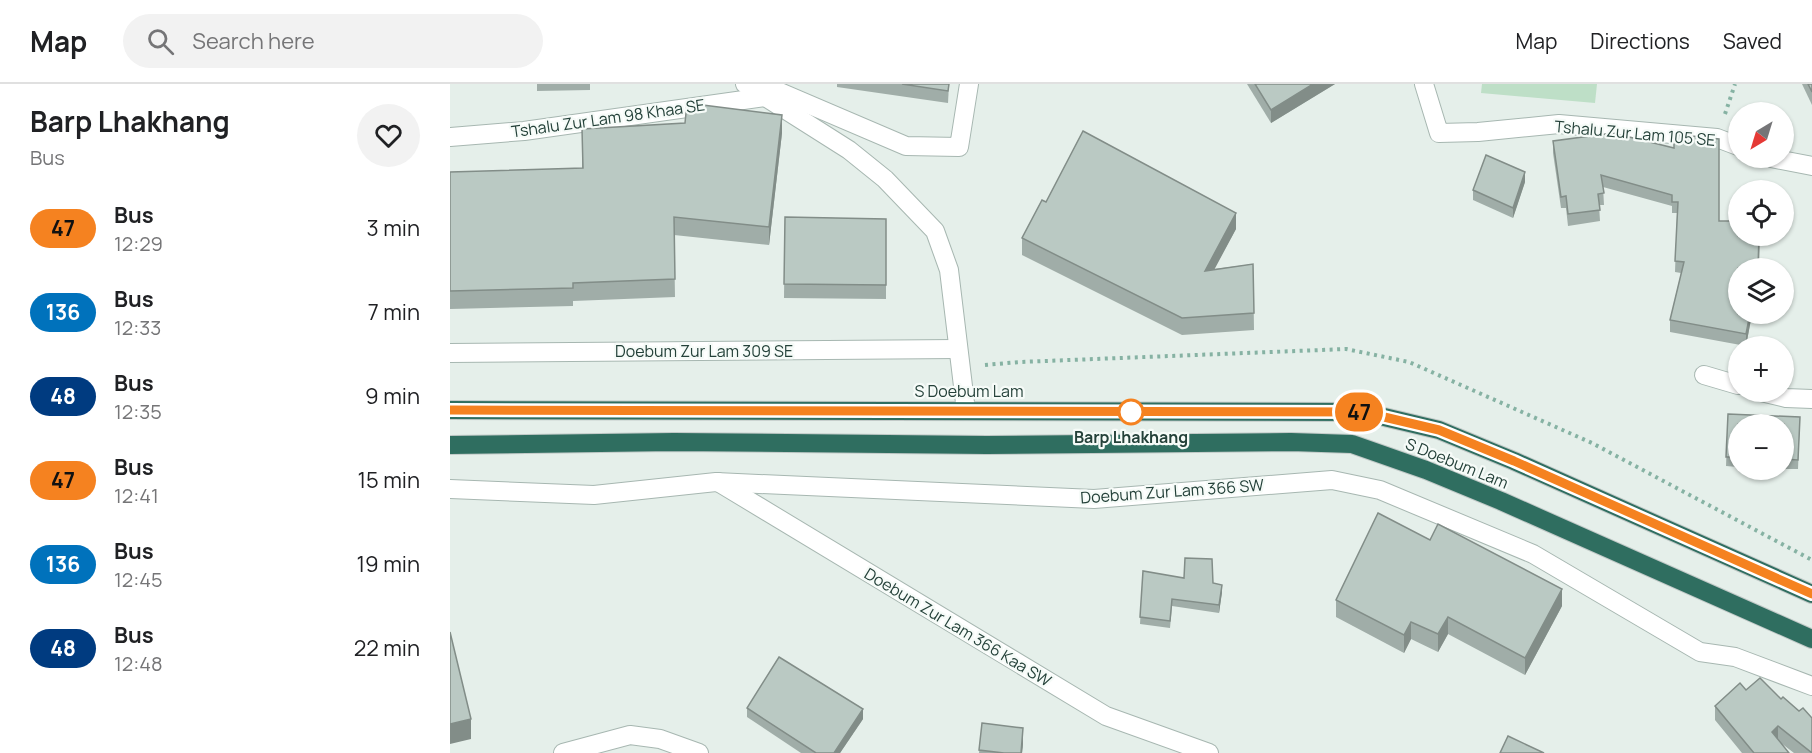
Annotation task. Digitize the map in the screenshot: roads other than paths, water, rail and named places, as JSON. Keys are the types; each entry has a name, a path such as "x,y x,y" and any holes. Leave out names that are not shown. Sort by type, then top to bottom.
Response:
{"highway":[{"name":"S Doebum Lam","path":"450,410 1363,412 1449,434 1525,465 1812,594"},
{"name":"S Doebum Lam","path":"450,445 674,442 987,445 1291,442 1352,444 1426,470 1501,501 1812,639"}],"street":[{"path":"746,84 906,146 959,147 969,84"},
{"name":"Tshalu Zur Lam 105 SE","path":"1424,84 1439,133 1478,132 1559,124 1717,138 1728,142"},
{"path":"763,90 849,150 885,179 935,231 949,270 966,411"},
{"name":"Tshalu Zur Lam 98 Khaa SE","path":"450,137 524,131 763,90"},
{"path":"1794,162 1812,166"},
{"name":"Doebum Zur Lam 309 SE","path":"450,353 957,349"},
{"path":"1704,375 1728,382"},
{"path":"1794,398 1812,399"},
{"name":"Doebum Zur Lam 366 SW","path":"450,489 594,495 717,482 1094,499 1332,480 1380,490 1533,554 1700,652 1735,657 1812,686"},
{"name":"Doebum Zur Lam 366 Kaa SW","path":"717,482 1106,716 1209,753"},
{"path":"563,753 630,735 660,739 699,753"}],"place":[{"name":"Barp Lhakhang","path":"1131,412"}]}
